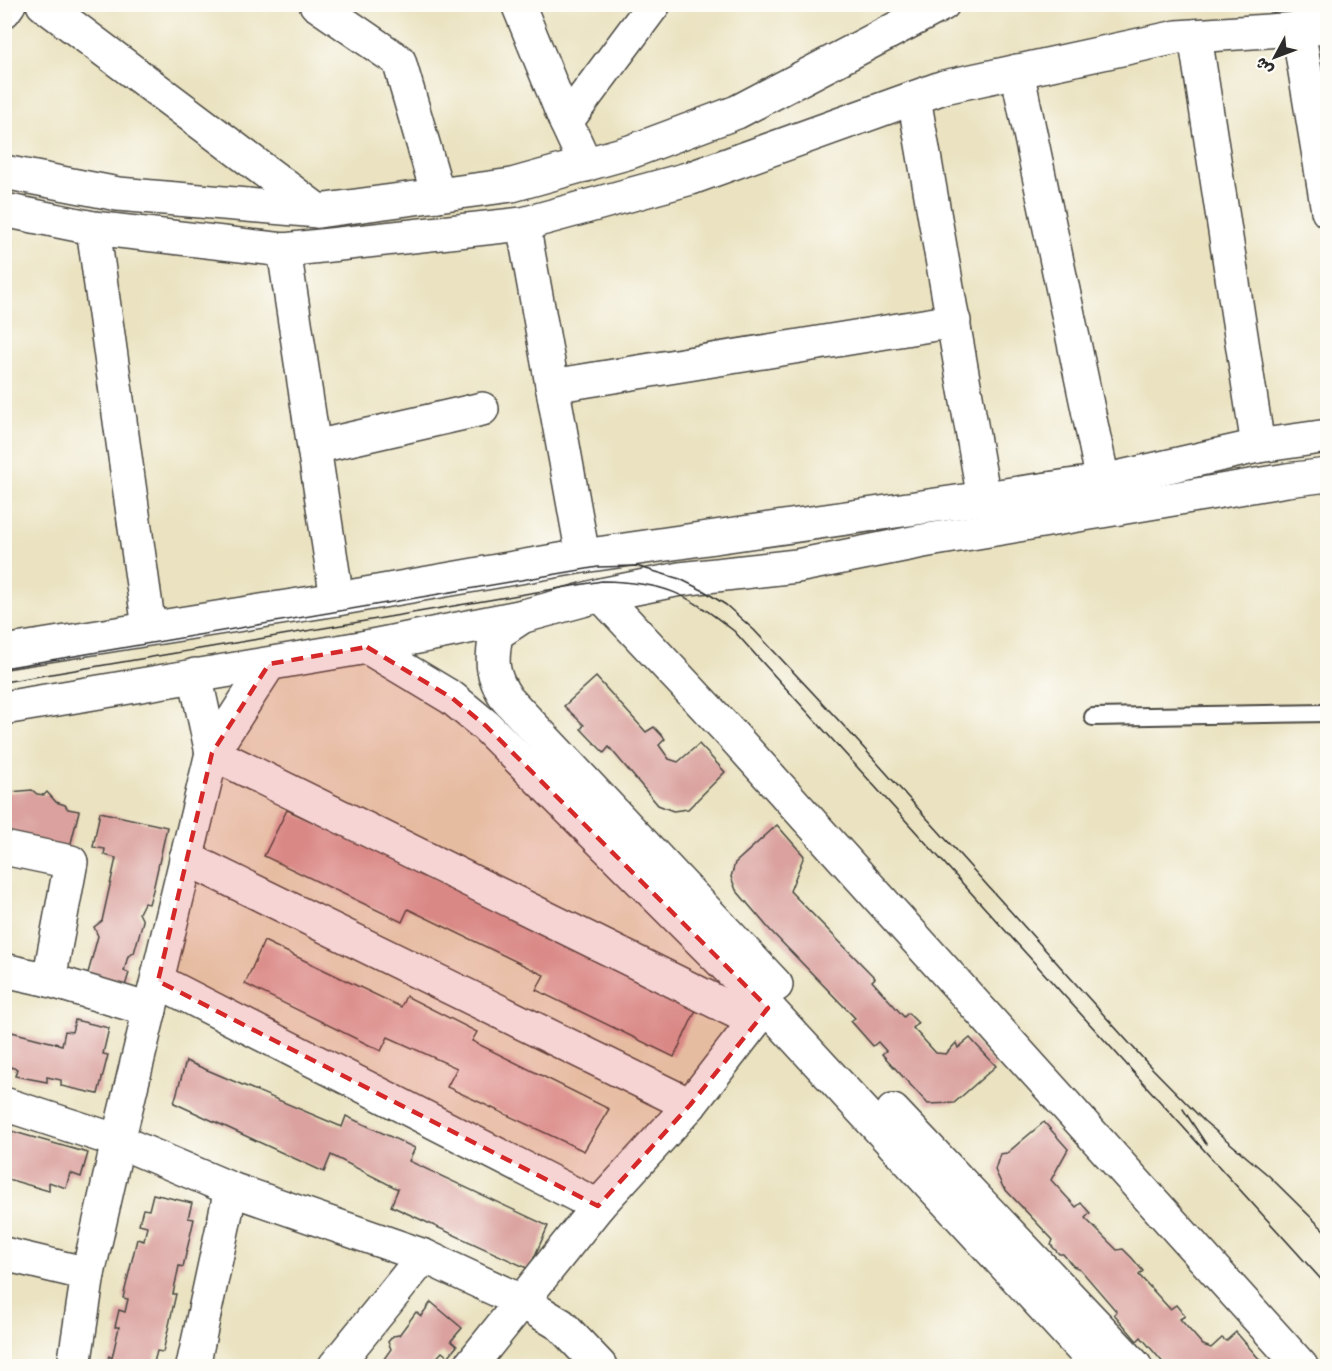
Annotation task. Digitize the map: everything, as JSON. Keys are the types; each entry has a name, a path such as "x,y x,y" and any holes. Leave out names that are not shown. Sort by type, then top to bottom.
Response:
{"street":[{"path":"4,11 9,4"},
{"path":"42,4 318,211"},
{"path":"316,4 399,61 438,195"},
{"path":"518,4 586,165"},
{"path":"566,122 654,4"},
{"path":"4,172 118,194 318,211 512,185 630,152 737,112 943,4"},
{"path":"4,210 93,228 285,250 523,224 691,178 944,87 1177,37 1313,28 1328,211"},
{"path":"1195,36 1258,446"},
{"path":"1017,71 1103,481"},
{"path":"914,98 984,499"},
{"path":"523,224 584,556"},
{"path":"93,228 149,628"},
{"path":"285,250 337,599"},
{"path":"552,386 954,321"},
{"path":"315,447 482,410"},
{"path":"4,652 337,599 584,556 1103,481 1258,446 1328,436"},
{"path":"4,708 367,647 524,616 601,595 680,579 797,566 923,541 1287,480 1328,476"},
{"path":"601,595 742,746 1301,1366"},
{"path":"524,616 496,634 492,656 493,671 498,686 507,699 1135,1366"},
{"path":"367,647 470,711 1098,1366"},
{"path":"74,1366 88,1274 212,753 269,664"},
{"path":"195,675 212,753"},
{"path":"212,753 761,1014"},
{"path":"4,848 71,862 50,980"},
{"path":"186,858 690,1105"},
{"path":"4,969 50,980 154,996 598,1206"},
{"path":"470,1366 598,1206 690,1105 761,1014"},
{"path":"4,1104 118,1142 231,1189 424,1256 523,1302 561,1325 600,1366"},
{"path":"193,1366 231,1189"},
{"path":"4,1254 88,1274"},
{"path":"335,1366 424,1256"}],"lane":[{"path":"1093,717 1328,713"}],"highlighted area":[{"path":"367,647 452,698 486,726 768,1008 690,1105 598,1206 158,981 212,753 269,664"}],"building":[{"path":"596,677 646,732 654,727 665,739 659,745 669,759 678,762 699,744 725,772 688,809 673,811 658,805 609,747 604,753 581,729 584,725 564,706"},
{"path":"4,790 10,792 32,790 44,795 47,792 56,802 65,805 68,809 79,811 69,851 4,832"},
{"path":"287,810 425,873 698,1006 674,1057 536,990 544,975 408,909 402,922 264,856"},
{"path":"100,812 167,827 149,904 144,903 139,913 143,921 134,953 128,956 124,971 129,973 125,986 87,977 98,936 94,927 102,921 116,858 104,855 105,849 93,847"},
{"path":"777,825 804,856 790,891 875,978 872,981 904,1017 908,1013 918,1023 913,1028 936,1053 946,1054 956,1043 958,1048 970,1038 996,1066 954,1103 928,1104 882,1054 886,1051 878,1042 873,1046 851,1021 855,1018 770,930 736,890 731,877 735,863"},
{"path":"264,941 401,1007 406,996 477,1032 472,1041 609,1109 584,1151 447,1087 457,1068 388,1037 381,1051 245,984"},
{"path":"75,1020 109,1028 103,1054 108,1055 98,1094 61,1086 61,1080 47,1077 47,1082 15,1076 17,1069 4,1065 4,1030 62,1045 65,1031 72,1032"},
{"path":"186,1061 342,1127 346,1116 415,1148 409,1161 548,1226 529,1269 391,1206 398,1189 331,1155 324,1172 174,1103"},
{"path":"1044,1122 1068,1149 1051,1180 1076,1207 1081,1203 1090,1213 1085,1218 1117,1250 1123,1249 1132,1258 1143,1271 1139,1275 1170,1309 1176,1305 1185,1316 1180,1319 1203,1345 1211,1348 1222,1338 1226,1341 1236,1332 1260,1360 1253,1366 1166,1366 1141,1337 1137,1341 1114,1314 1117,1312 1080,1269 1073,1266 1051,1245 1053,1240 1003,1187 995,1170 1000,1154 1007,1153"},
{"path":"4,1129 88,1153 81,1177 70,1173 66,1188 49,1182 49,1191 4,1178"},
{"path":"153,1194 192,1203 188,1218 194,1219 183,1267 179,1266 173,1294 176,1294 163,1352 157,1351 153,1366 106,1366 109,1356 112,1358 119,1327 115,1327 119,1310 125,1312 128,1299 123,1298 137,1239 144,1241 147,1226 139,1224 143,1209 149,1210"},
{"path":"431,1302 462,1328 451,1341 457,1346 448,1357 442,1352 432,1363 435,1366 379,1366 391,1349 388,1342 393,1336 399,1335 416,1312 421,1316"}],"tram line":[{"path":"4,668 598,567 636,566 680,579 726,605 754,630 843,725 1148,1064 1204,1121 1268,1175 1328,1234"},
{"path":"4,682 602,581 642,584 673,592 702,607 734,631 1328,1287"},
{"path":"1183,1109 1206,1144"}]}
